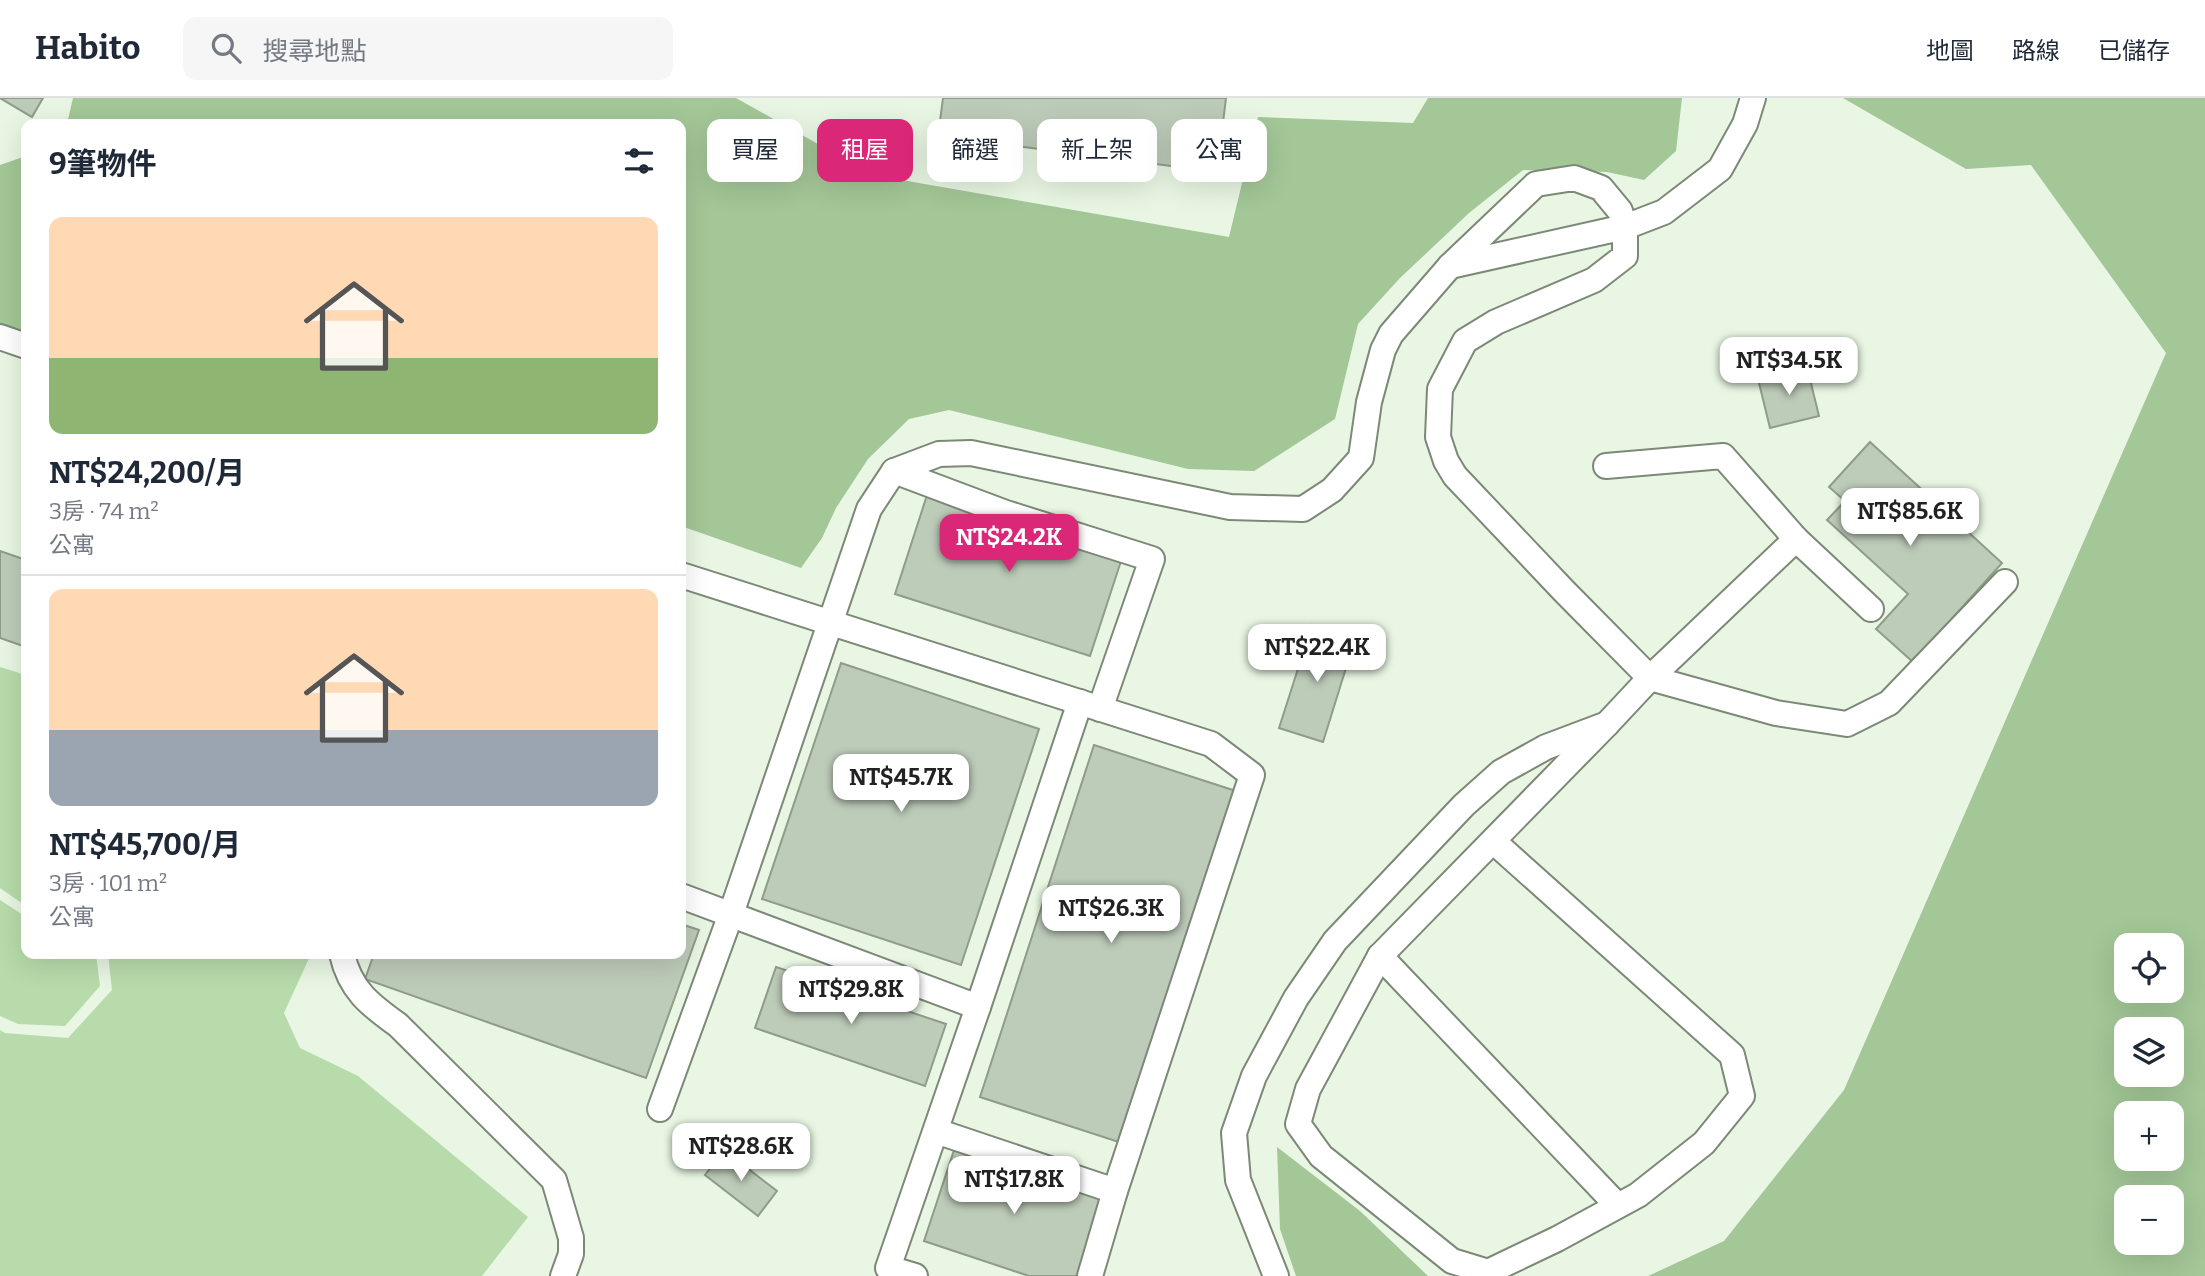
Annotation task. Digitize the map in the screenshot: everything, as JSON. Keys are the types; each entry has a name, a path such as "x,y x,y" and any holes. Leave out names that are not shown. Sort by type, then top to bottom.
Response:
{"lane":[{"path":"1450,266 1625,227 1664,212 1720,169 1745,124 1753,98"},
{"path":"660,1109 731,914 869,509 894,471 939,454 971,453 1230,507 1303,509 1332,490 1361,457 1368,402 1383,350 1391,334 1450,266 1536,184 1574,178 1601,188 1620,211 1625,227 1625,256 1594,281 1496,322 1465,341 1440,389 1438,437 1446,461 1455,476 1650,678 1776,713 1847,724 1889,703 2005,582"},
{"path":"0,337 21,344"},
{"path":"1606,466 1723,456 1796,539 1871,609"},
{"path":"894,471 1006,513 1152,559 1090,705 978,1007 888,1268 915,1276"},
{"path":"1493,841 1732,1055 1742,1096 1704,1143 1638,1195 1557,1239 1488,1272 1452,1261 1321,1156 1298,1124 1308,1088 1380,956 1650,678 1796,539"},
{"path":"686,577 1211,744 1252,775 1115,1191 1090,1276"},
{"path":"1276,1276 1238,1180 1234,1133 1254,1076 1296,998 1335,941 1464,804 1501,772 1546,747 1607,724"},
{"path":"686,898 978,1007"},
{"path":"1380,956 1617,1205"},
{"path":"343,959 346,972 369,1004 398,1024 554,1180 570,1238 571,1254 563,1276"},
{"path":"936,1131 1115,1191"}],"green space":[{"path":"73,98 736,98 773,119 707,119 707,182 803,182 803,136 817,144 817,182 913,182 1229,237 1242,182 1267,182 1267,119 1258,117 1413,123 1428,98 1682,98 1676,151 1644,180 1607,172 1523,170 1469,213 1400,278 1358,324 1335,419 1254,471 1188,469 949,410 909,419 868,459 836,508 822,538 801,568 686,528 686,119 68,119"},
{"path":"1843,98 2205,98 2205,1276 1648,1276 1724,1241 1844,1090 2166,353 2031,165 1966,169"},
{"path":"21,158 21,352 0,347 0,165"},
{"path":"0,667 21,673 21,903 0,888"},
{"path":"0,900 21,914 21,959 97,959 100,986 65,1026 18,1024 0,1016"},
{"path":"109,959 309,959 284,1013 300,1048 358,1076 528,1217 482,1276 0,1276 0,1030 5,1033 68,1038 112,990"},
{"path":"1277,1147 1360,1211 1428,1276 1296,1276 1280,1229"}],"building":[{"path":"0,98 43,98 32,117"},
{"path":"943,98 1226,98 1223,119 1171,119 1171,166 1157,164 1157,119 1037,119 1037,149 1023,147 1023,119 940,119"},
{"path":"1807,367 1819,416 1770,428 1758,379"},
{"path":"1870,442 2002,563 1913,662 1876,629 1908,594 1827,520 1845,501 1829,487"},
{"path":"928,492 1123,555 1090,656 895,594"},
{"path":"0,551 21,558 21,645 0,638"},
{"path":"1312,625 1355,639 1323,742 1279,728"},
{"path":"841,663 1039,729 961,965 762,899"},
{"path":"1094,745 1242,793 1128,1145 980,1097"},
{"path":"686,926 699,930 646,1078 365,979 372,959 686,959"},
{"path":"776,967 946,1024 925,1086 755,1028"},
{"path":"956,1144 1107,1195 1079,1276 1029,1276 924,1241"},
{"path":"724,1150 777,1191 758,1216 705,1175"}]}
